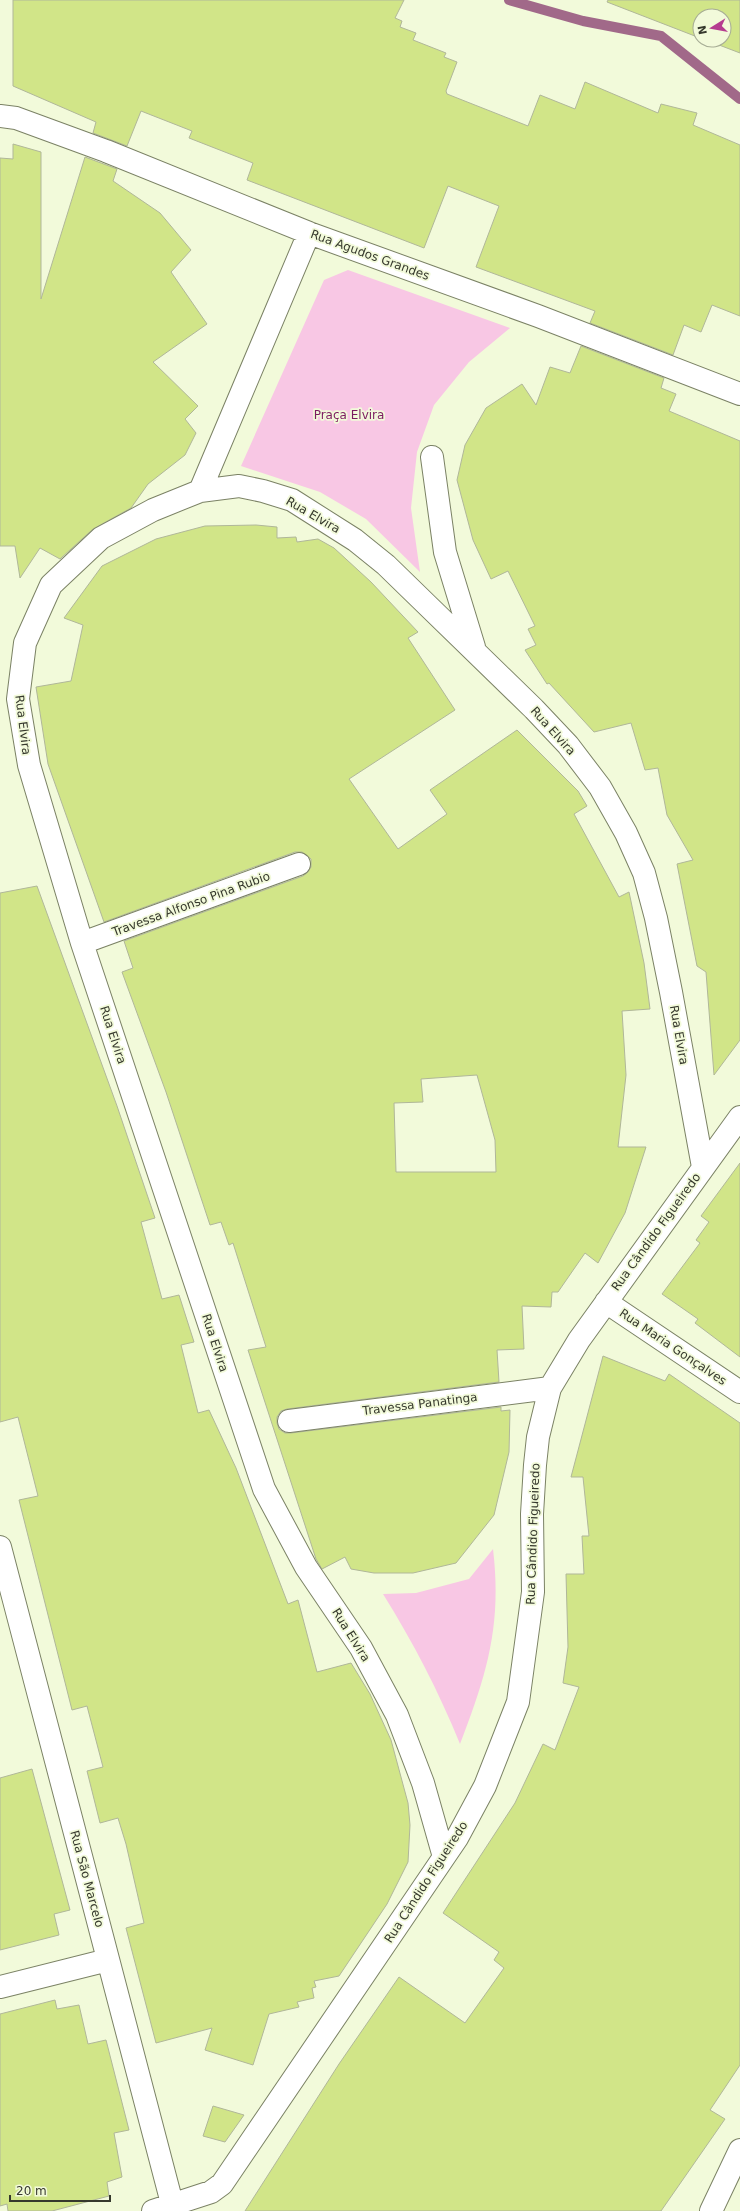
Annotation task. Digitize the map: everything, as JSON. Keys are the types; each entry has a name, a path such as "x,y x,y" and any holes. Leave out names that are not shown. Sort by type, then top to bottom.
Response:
{"street":[{"name":"Rua Agudos Grandes","path":"0,116 16,118 106,151 309,233 538,316 740,394"},
{"path":"200,491 309,233"},
{"path":"432,458 445,552 474,648"},
{"name":"Rua Elvira","path":"444,1857 423,1783 397,1716 360,1648 306,1567 264,1489 82,943 29,765 18,699 25,643 51,585 102,538 153,510 200,491 239,486 263,491 292,500 349,536 386,565 474,648 568,745 600,787 626,833 644,873 656,918 703,1167"},
{"name":"Travessa Alfonso Pina Rubio","path":"82,943 299,864"},
{"name":"Rua Cândido Figueiredo","path":"167,2209 211,2192 222,2184 457,1838 485,1786 518,1702 533,1592 532,1514 535,1465 538,1437 550,1388 579,1340 740,1116"},
{"name":"Rua Maria Gonçalves","path":"606,1302 740,1392"},
{"name":"Travessa Panatinga","path":"289,1421 550,1388"},
{"name":"Rua São Marcelo","path":"0,1547 108,1960 167,2209"},
{"path":"0,1987 108,1960"},
{"path":"712,2211 740,2150"}],"green space":[{"name":"Praça Elvira","path":"348,270 510,328 469,362 434,405 417,452 411,508 420,572 366,519 320,492 241,466 324,280"},
{"path":"493,1549 495,1576 494,1626 485,1672 470,1719 460,1744 425,1668 405,1630 383,1594 416,1593 469,1579"}],"building":[{"path":"13,0 404,0 395,18 402,21 400,27 416,33 413,40 446,53 444,57 457,62 446,91 447,94 528,126 540,95 575,109 585,82 658,113 661,104 697,113 693,125 740,145 740,316 712,305 701,332 684,325 673,355 590,323 595,311 476,267 499,206 448,186 424,248 247,180 253,163 189,138 192,131 141,111 127,146 93,133 96,122 13,86"},
{"path":"608,0 740,0 740,53 727,48 732,48 732,8 692,8 692,35 607,2"},
{"path":"13,144 41,152 41,299 85,157 117,169 113,181 160,213 191,250 171,272 207,324 153,362 198,406 185,419 196,433 185,455 148,484 131,508 93,529 60,559 40,548 20,578 15,546 0,546 0,158 13,159"},
{"path":"581,346 664,378 661,388 676,394 669,411 740,441 740,1040 714,1075 706,972 697,966 677,864 693,860 667,815 658,768 645,770 631,723 594,732 549,683 547,684 525,650 536,645 528,629 535,626 508,571 491,579 473,540 457,480 465,445 486,408 522,384 536,405 550,367 570,373"},
{"path":"256,525 277,527 277,538 296,537 297,542 318,539 334,548 371,582 418,632 408,638 455,710 349,779 398,849 447,814 430,790 517,730 578,791 587,806 574,814 619,897 629,892 644,963 650,1009 622,1011 626,1075 618,1147 646,1147 625,1213 598,1263 585,1253 558,1292 552,1292 551,1307 522,1306 524,1349 497,1350 499,1382 287,1409 281,1411 277,1417 279,1429 285,1433 291,1433 501,1407 501,1411 510,1410 509,1452 494,1515 456,1563 413,1573 374,1573 351,1569 345,1557 322,1569 316,1559 248,1350 266,1347 233,1243 229,1245 221,1222 210,1225 166,1092 122,972 133,968 124,941 303,876 311,867 311,859 302,852 295,852 104,922 48,764 36,687 71,681 83,625 64,618 102,566 156,539 205,526","holes":["477,1075 495,1140 496,1172 396,1172 394,1103 423,1102 421,1079"]},
{"path":"37,886 117,1106 155,1218 141,1222 162,1299 179,1295 194,1342 181,1345 198,1413 209,1410 236,1468 288,1604 298,1600 317,1672 351,1663 370,1694 391,1740 408,1803 410,1825 408,1862 387,1904 339,1976 314,1981 316,1987 312,1988 314,1998 297,2002 299,2007 269,2014 253,2065 205,2050 212,2028 156,2043 126,1928 144,1923 126,1844 118,1818 100,1823 87,1771 103,1767 87,1706 72,1710 19,1500 38,1496 18,1417 0,1422 0,893"},
{"path":"740,1163 740,1357 695,1323 698,1319 662,1294 700,1243 696,1240 709,1222 701,1216"},
{"path":"603,1356 665,1381 669,1374 740,1423 740,2065 710,2110 725,2119 661,2211 245,2211 339,2064 399,1977 465,2023 504,1968 494,1960 499,1952 443,1913 515,1803 543,1744 555,1750 579,1687 563,1683 568,1647 566,1574 584,1574 582,1536 589,1536 583,1477 571,1477"},
{"path":"32,1769 70,1910 54,1914 59,1935 0,1950 0,1778"},
{"path":"55,2000 57,2009 79,2005 88,2044 106,2040 129,2130 114,2133 122,2177 107,2182 109,2196 52,2211 8,2211 7,2204 0,2206 0,2014"},
{"path":"213,2106 244,2115 225,2142 203,2136"}],"waterway":[{"path":"509,0 583,21 661,36 740,99"}]}
